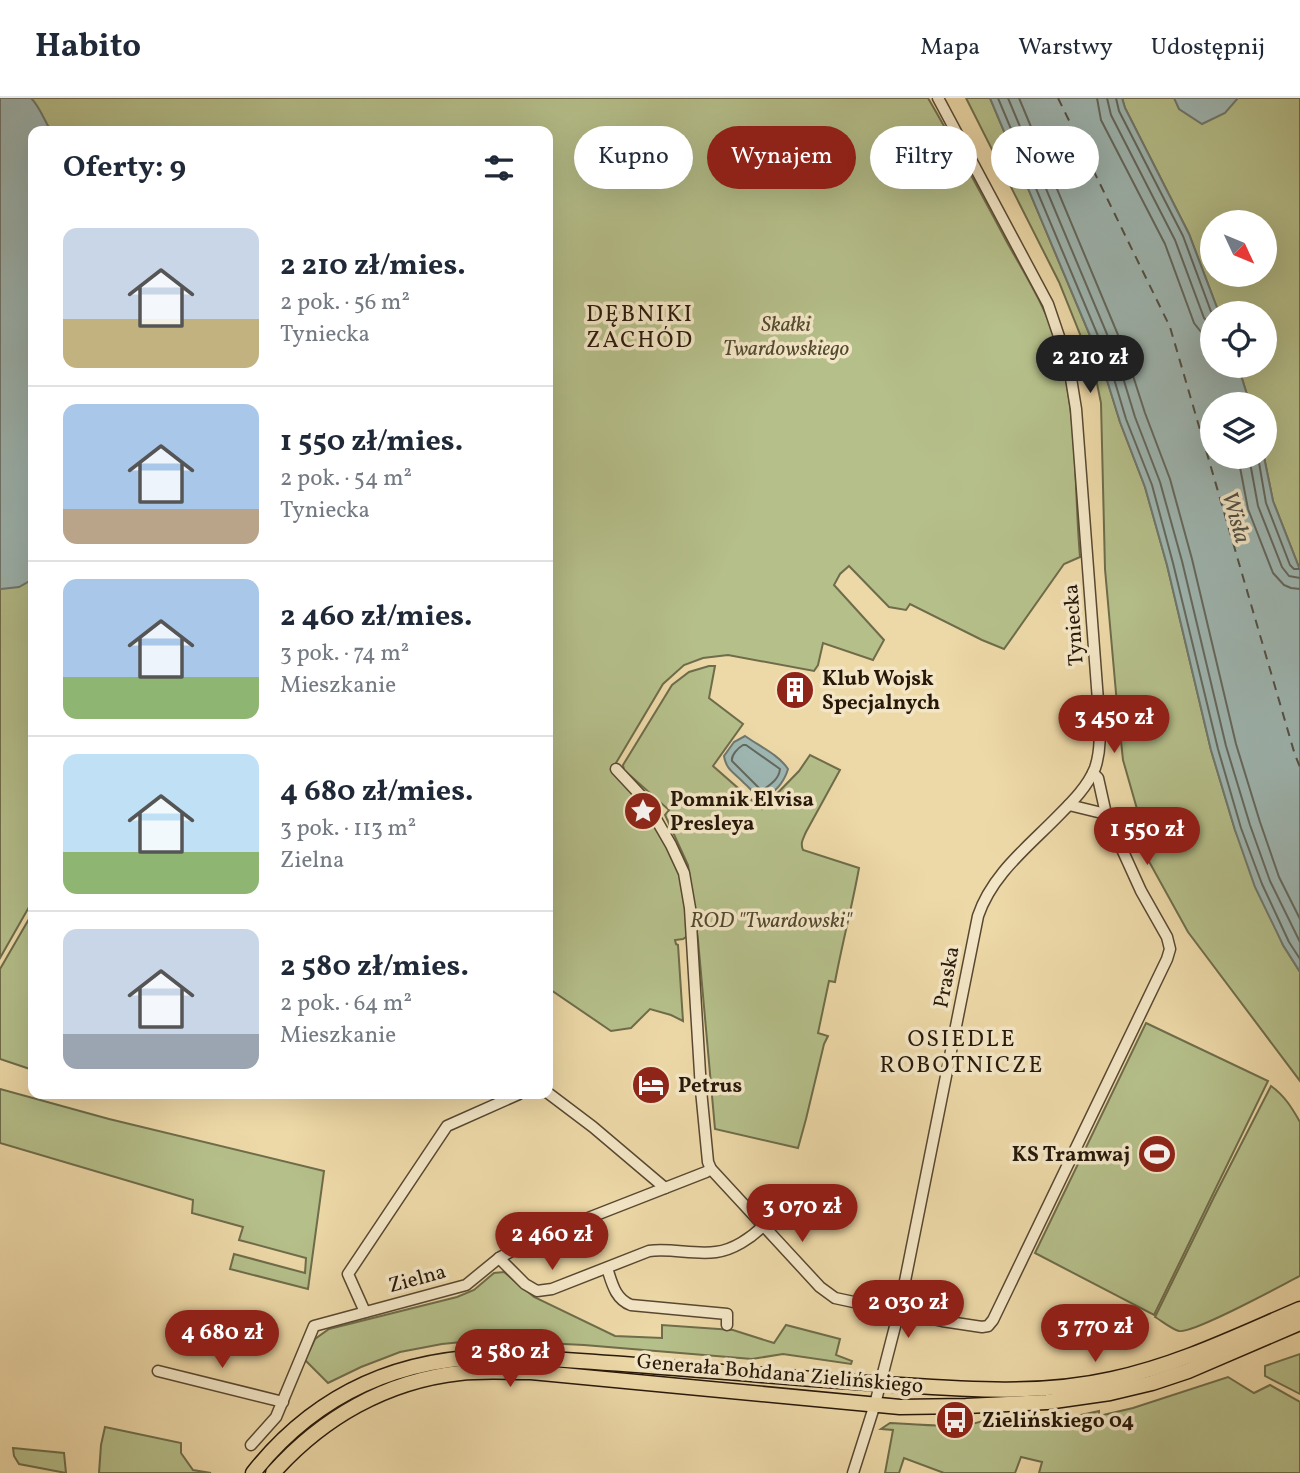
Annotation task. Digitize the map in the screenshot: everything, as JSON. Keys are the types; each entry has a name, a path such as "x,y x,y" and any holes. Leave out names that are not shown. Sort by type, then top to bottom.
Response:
{"main road":[{"name":"Generała Bohdana Zielińskiego","path":"253,1473 290,1433 344,1394 400,1370 448,1359 521,1357 1010,1391 1063,1387 1112,1379 1184,1358 1300,1309"},
{"name":"Generała Bohdana Zielińskiego","path":"273,1473 307,1439 361,1402 399,1386 460,1373 531,1372 911,1407 1006,1404 1069,1400 1110,1394 1152,1383 1188,1371 1300,1324"}],"street":[{"name":"Tyniecka","path":"899,1311 982,1327 988,1326 993,1320 1170,949 1107,814 1098,778 1093,773 1098,754 1099,714 1076,409 1069,366 1048,304 938,98"},
{"path":"616,769 645,800 684,873 690,908 701,1090 708,1162 711,1168 830,1295 899,1311"},
{"name":"Praska","path":"853,1473 875,1404 899,1311 978,916 984,900 998,878 1069,805 1093,773"},
{"path":"1069,805 1107,814"},
{"path":"553,1097 666,1188"},
{"name":"Zielna","path":"365,1312 348,1274 447,1126 508,1099"},
{"name":"Zielna","path":"251,1445 276,1417 314,1326 466,1285 499,1258 532,1240 711,1168"},
{"path":"499,1258 525,1284 537,1291 552,1289 649,1251 726,1250 764,1226"},
{"path":"607,1268 622,1301 631,1305 727,1314 727,1325"},
{"path":"158,1371 283,1402"}],"green space":[{"name":"Skałki Twardowskiego","path":"0,98 928,98 944,126 870,126 870,189 977,189 977,186 1036,295 1059,350 1069,401 1080,557 1064,564 1004,649 910,604 906,610 889,607 849,566 840,574 834,585 884,640 873,660 823,643 814,671 728,655 703,658 684,665 663,684 613,768 636,793 679,869 689,935 675,940 678,945 683,1021 650,1009 631,1028 611,1031 553,991 553,126 28,126 28,909 0,958"},
{"path":"966,98 990,98 1002,126 991,126 991,147"},
{"path":"1122,98 1300,98 1300,570 1273,501 1266,469 1277,469 1277,392 1246,392 1242,378 1277,378 1277,301 1214,301 1209,287 1278,287 1278,210 1200,210 1200,263 1189,234"},
{"path":"1012,189 1028,189 1102,364 1120,422 1145,487 1167,565 1211,750 1235,830 1283,945 1300,972 1300,1081 1188,932 1141,847 1141,823 1123,760 1116,693 1105,569 1101,403 1094,369 1059,282"},
{"name":"ROD \"Twardowski\"","path":"715,666 709,698 743,724 713,766 762,809 799,771 810,755 840,770 806,832 802,848 859,868 835,982 829,981 818,1033 828,1036 798,1148 715,1129 698,940 688,865 665,815 669,810 624,770 623,765 672,685 689,672"},
{"path":"28,921 28,1068 0,1059 0,969"},
{"name":"KS Tramwaj","path":"1146,1023 1268,1081 1154,1315 1035,1253"},
{"path":"1271,1086 1284,1098 1300,1122 1300,1276 1201,1325 1187,1330 1176,1330 1155,1317"},
{"path":"0,1089 28,1097 28,1099 324,1171 308,1289 230,1269 234,1254 305,1273 306,1258 239,1240 243,1227 192,1213 193,1200 0,1143"},
{"path":"504,1272 534,1297 615,1336 662,1338 662,1325 733,1330 774,1343 786,1325 840,1339 836,1355 852,1361 851,1364 783,1354 752,1359 584,1345 482,1340 400,1352 328,1383 305,1360 315,1339 329,1329 457,1297 474,1290 494,1273"},
{"path":"1300,1354 1300,1394 1265,1376 1265,1366"},
{"path":"1228,1377 1254,1393 1270,1385 1300,1402 1300,1473 1039,1473 1042,1462 1021,1457 1015,1473 944,1473 904,1458 899,1473 885,1473 893,1430 881,1429 890,1423 952,1426 984,1420 1049,1418 1099,1411 1099,1416 1133,1408"},
{"path":"105,1427 181,1443 181,1453 193,1470 211,1473 99,1473"},
{"path":"13,1448 64,1453 66,1473 19,1464"}],"water":[{"path":"0,98 31,98 48,126 28,126 28,582 19,587 0,589"},
{"name":"Wisła","path":"990,98 1122,98 1189,234 1200,263 1200,287 1209,287 1214,301 1200,301 1200,378 1242,378 1246,392 1200,392 1200,469 1266,469 1273,501 1300,570 1300,972 1283,945 1255,887 1235,830 1211,750 1167,565 1145,487 1120,422 1102,364 1028,189 1099,189 1099,126 1002,126"},
{"path":"1174,98 1238,98 1225,113 1202,124 1179,109"},
{"path":"745,736 774,755 788,769 778,787 761,799 731,771 725,761 724,756 734,742"}],"ferry route":[{"path":"1058,98 1170,327 1300,767"}],"place":[{"name":"Klub Wojsk Specjalnych","path":"795,690"},
{"name":"Pomnik Elvisa Presleya","path":"643,811"},
{"name":"Petrus","path":"651,1085"},
{"name":"KS Tramwaj","path":"1157,1154"},
{"name":"Zielińskiego 04","path":"955,1420"}],"district":[{"name":"DĘBNIKI ZACHÓD","path":"640,326"},
{"name":"OSIEDLE ROBOTNICZE","path":"962,1051"}]}
